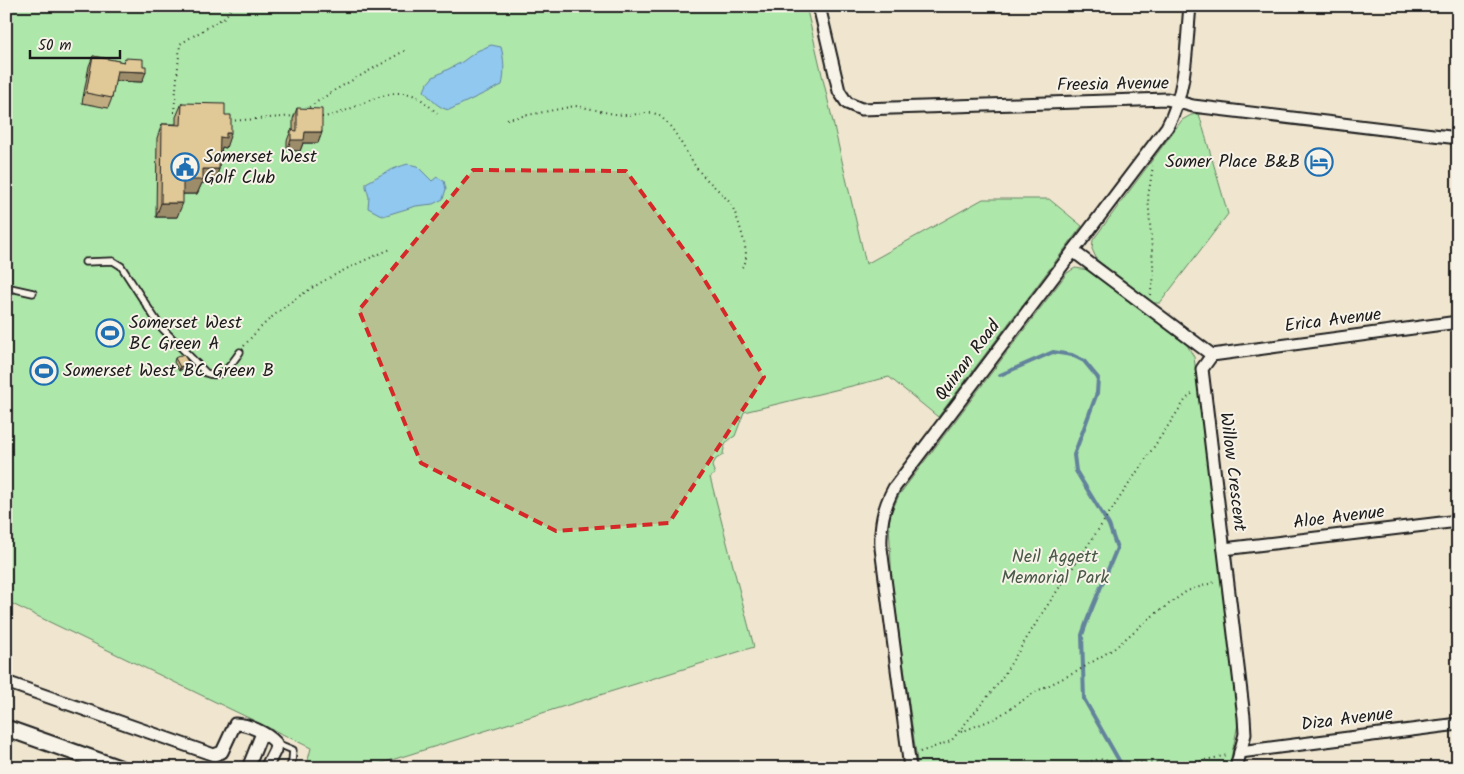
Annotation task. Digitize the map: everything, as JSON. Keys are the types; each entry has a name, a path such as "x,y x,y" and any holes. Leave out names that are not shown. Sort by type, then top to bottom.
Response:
{"street":[{"name":"Freesia Avenue","path":"819,6 839,91 847,103 856,108 877,109 1167,99 1193,106 1458,138"},
{"name":"Quinan Road","path":"910,763 881,548 880,530 883,511 894,488 1167,126 1175,112 1182,89 1190,6"},
{"path":"1073,251 1212,355"},
{"name":"Erica Avenue","path":"1212,355 1458,322"},
{"name":"Willow Crescent","path":"1212,355 1202,369 1245,734 1236,768"},
{"name":"Aloe Avenue","path":"1224,549 1458,521"},
{"path":"6,682 214,755 222,752 235,724 241,724 270,737 276,743 275,750 266,768"},
{"name":"Diza Avenue","path":"1240,752 1458,724"},
{"path":"6,728 101,765 119,768"},
{"path":"250,767 262,733"}],"lane":[{"path":"85,262 110,261 118,264 160,326 199,368 206,373 214,375 222,372 228,368 240,352"},
{"path":"6,287 34,292"},
{"path":"276,743 293,750 289,768"}],"path":[{"path":"182,112 174,112 180,44 224,17 233,6"},
{"path":"304,111 308,106 406,50"},
{"path":"316,116 324,117 337,114 377,98 403,93 414,96 439,115"},
{"path":"507,119 575,106 610,114 654,113 659,116 678,138 698,170 733,208 746,250 747,258 742,267"},
{"path":"228,121 300,115"},
{"path":"1147,153 1155,158 1148,197 1154,277 1147,307"},
{"path":"240,352 280,310 301,295 365,259 391,249"},
{"path":"910,763 919,753 951,741 998,684 1045,609 1186,398 1204,383"},
{"path":"958,732 996,718 1037,691 1076,672 1115,648 1147,620 1187,591 1227,578"},
{"path":"1067,768 1099,758 1113,762 1187,764 1240,752"}],"highlighted area":[{"path":"473,170 626,171 696,266 764,377 669,523 556,531 421,463 359,310"}],"green space":[{"name":"Somerset West Golf Club","path":"6,6 806,6 866,264 983,199 1049,199 1082,226 938,417 889,377 744,412 735,436 725,446 723,455 716,459 712,466 715,474 710,477 754,647 366,768 306,768 311,748 6,601"},
{"path":"1199,114 1228,214 1160,303 1153,303 1097,260 1092,249 1093,240 1182,120 1191,115"},
{"name":"Neil Aggett Memorial Park","path":"1075,268 1089,270 1187,345 1194,357 1239,719 1229,768 918,768 892,583 889,523 891,513 899,495 1067,273"}],"water":[{"path":"491,45 501,47 504,66 502,85 449,110 438,105 424,91 433,77 462,62 477,51"},
{"path":"408,164 417,166 432,181 437,177 444,181 446,189 443,199 433,204 416,206 383,216 368,208 369,197 366,183"}],"building":[{"path":"93,56 124,62 125,58 143,59 143,66 146,66 146,72 117,71 112,98 86,93"},
{"name":"Somerset West Golf Club","path":"182,103 225,104 225,115 231,115 231,133 226,133 226,138 220,137 219,169 203,169 203,180 183,180 183,203 161,203 162,124 181,125"},
{"path":"297,108 322,109 322,132 305,132 304,140 291,140 291,130 297,131"},
{"path":"183,354 189,363 180,367 175,358"}],"waterway":[{"path":"1000,375 1053,352 1072,355 1084,361 1098,378 1097,393 1074,455 1076,471 1109,525 1117,548 1082,635 1084,699 1122,768"}],"place":[{"name":"Somer Place B&B","path":"1319,162"},
{"name":"Somerset West Golf Club","path":"185,167"},
{"name":"Somerset West BC Green A","path":"110,333"},
{"name":"Somerset West BC Green B","path":"44,371"}]}
